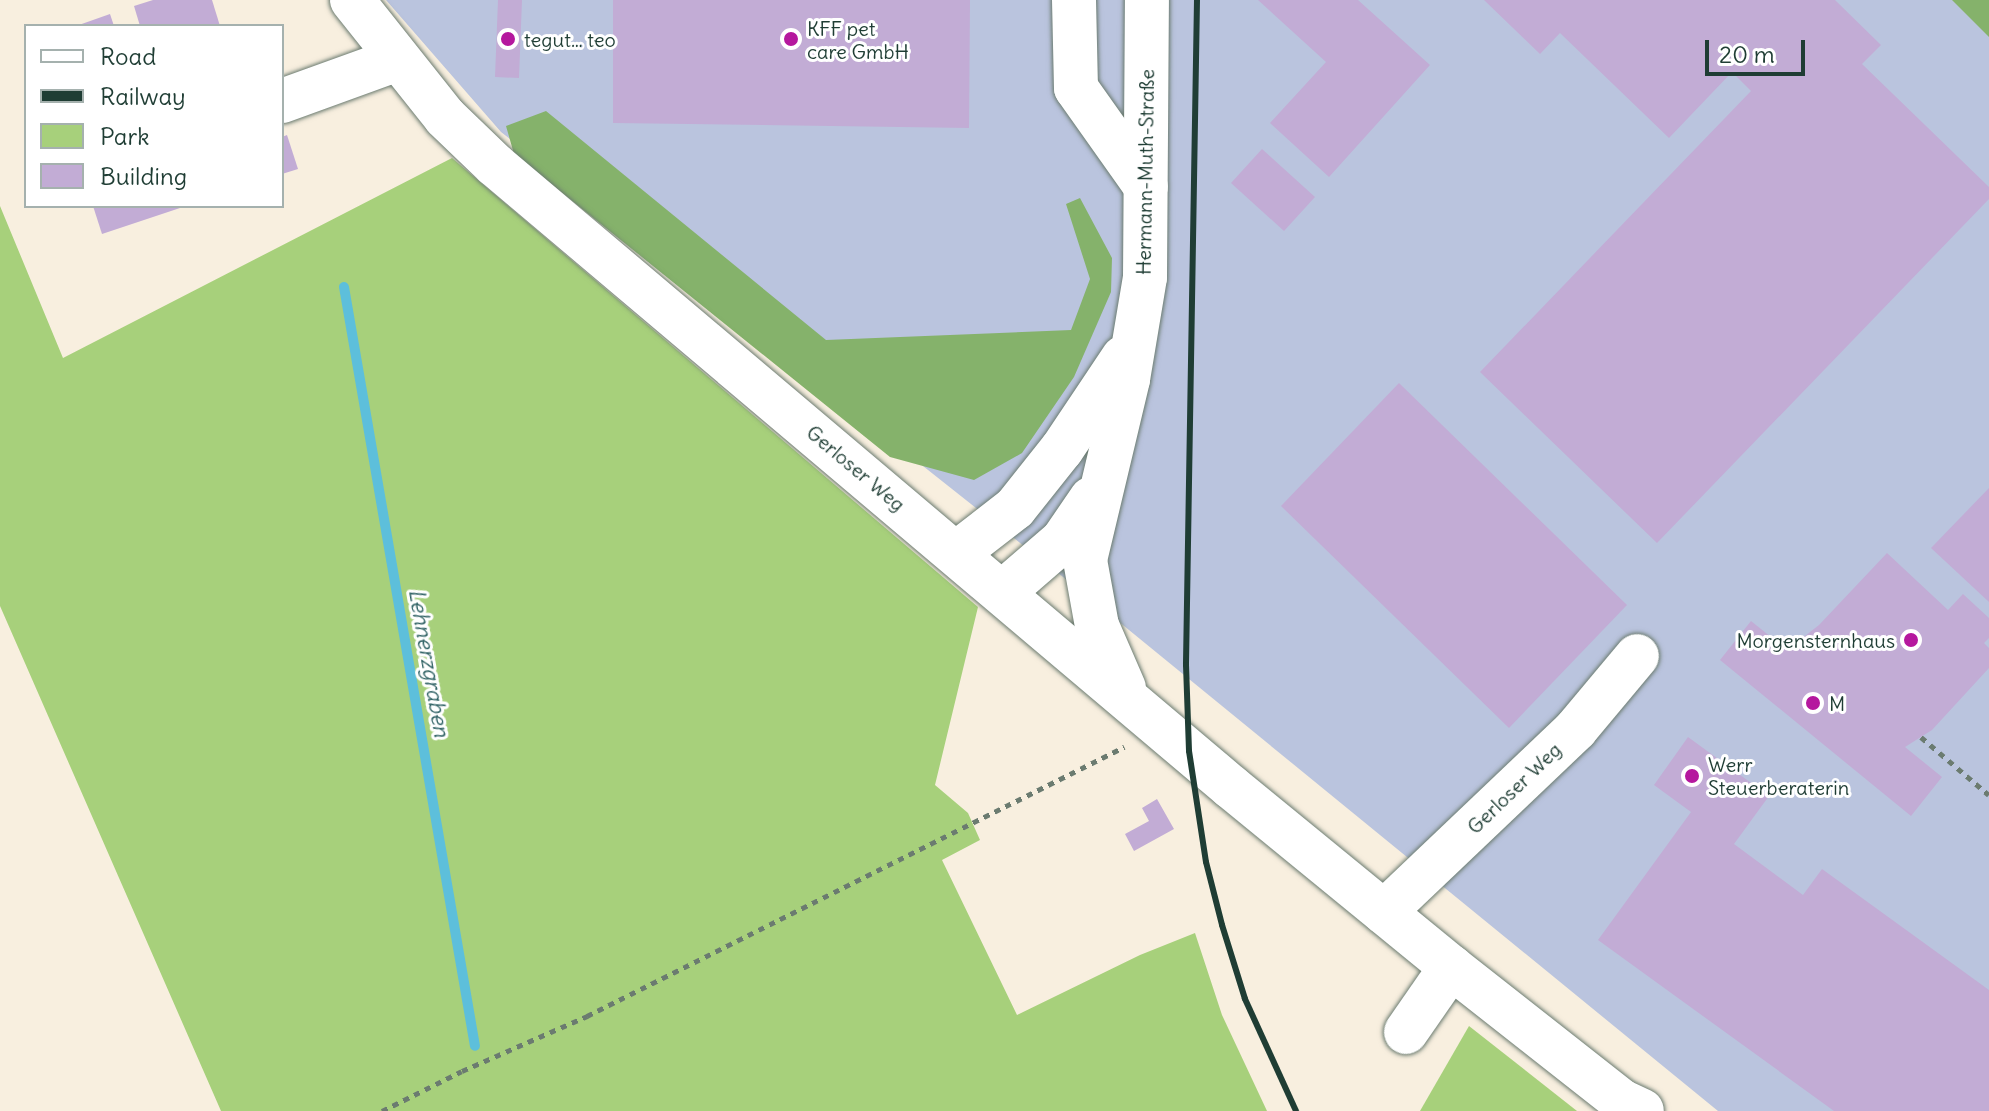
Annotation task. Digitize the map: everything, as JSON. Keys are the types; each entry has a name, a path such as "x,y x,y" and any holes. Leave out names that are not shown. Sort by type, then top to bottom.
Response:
{"street":[{"name":"Gerloser Weg","path":"352,0 445,117 495,165 1162,728 1451,967 1631,1108"},
{"path":"1074,0 1076,88 1146,187"},
{"name":"Hermann-Muth-Straße","path":"1129,700 1097,626 1085,560 1128,379 1145,277 1147,0"},
{"path":"284,100 398,59"},
{"name":"Hermann-Muth-Straße","path":"957,553 1015,508 1062,449 1133,343"},
{"name":"Hermann-Muth-Straße","path":"1003,592 1063,540 1103,482"},
{"name":"Gerloser Weg","path":"1384,912 1576,729 1637,656"},
{"path":"1406,1032 1451,967"}],"path":[{"path":"382,1111 462,1071 587,1016 1162,728"},
{"path":"1921,737 1989,795"}],"shaded area":[{"path":"386,0 1989,0 1989,1111 1718,1111 1091,599 501,132"}],"green space":[{"path":"1952,0 1989,0 1989,37"},
{"path":"546,111 826,340 1071,330 1090,279 1066,204 1080,198 1112,258 1111,292 1074,377 1022,453 974,480 890,457 514,154 506,126"},
{"path":"452,158 978,607 935,785 968,813 980,840 942,860 1017,1015 1140,955 1195,933 1222,1015 1267,1111 221,1111 0,606 0,206 63,358"},
{"path":"1469,1026 1577,1111 1420,1111"}],"building":[{"path":"153,0 212,0 219,24 139,24 134,6"},
{"name":"tegut… teo","path":"498,0 522,0 519,78 495,77"},
{"name":"KFF pet care GmbH","path":"613,0 970,0 969,128 613,123"},
{"path":"1258,0 1358,0 1430,65 1329,177 1270,123 1326,62"},
{"path":"1484,0 1835,0 1881,45 1862,64 1989,187 1989,199 1657,543 1480,372 1751,91 1732,72 1669,138 1560,33 1540,54"},
{"path":"110,14 113,24 82,24"},
{"path":"287,135 298,169 284,173 284,136"},
{"path":"1262,149 1315,197 1284,231 1231,183"},
{"path":"94,208 180,208 102,234"},
{"path":"1399,383 1627,605 1509,728 1281,506"},
{"path":"1989,488 1989,602 1931,548"},
{"path":"1887,553 1948,610 1963,594 1989,618 1989,638 1984,643 1989,648 1989,668 1932,730 1905,747 1942,777 1911,816 1720,660 1751,621 1787,650 1819,625"},
{"path":"1688,737 1769,796 1734,844 1803,895 1822,869 1989,990 1989,1111 1834,1111 1598,940 1691,812 1654,785"},
{"path":"1157,799 1174,829 1134,851 1125,834 1149,821 1142,808"}],"waterway":[{"name":"Lehnerzgraben","path":"344,287 475,1046"}],"railway":[{"path":"1197,0 1186,665 1189,751 1206,862 1222,925 1245,999 1296,1111"}],"place":[{"name":"tegut… teo","path":"508,39"},
{"name":"KFF pet care GmbH","path":"791,39"},
{"name":"Morgensternhaus","path":"1911,640"},
{"name":"M","path":"1813,703"},
{"name":"Werr Steuerberaterin","path":"1692,776"}]}
